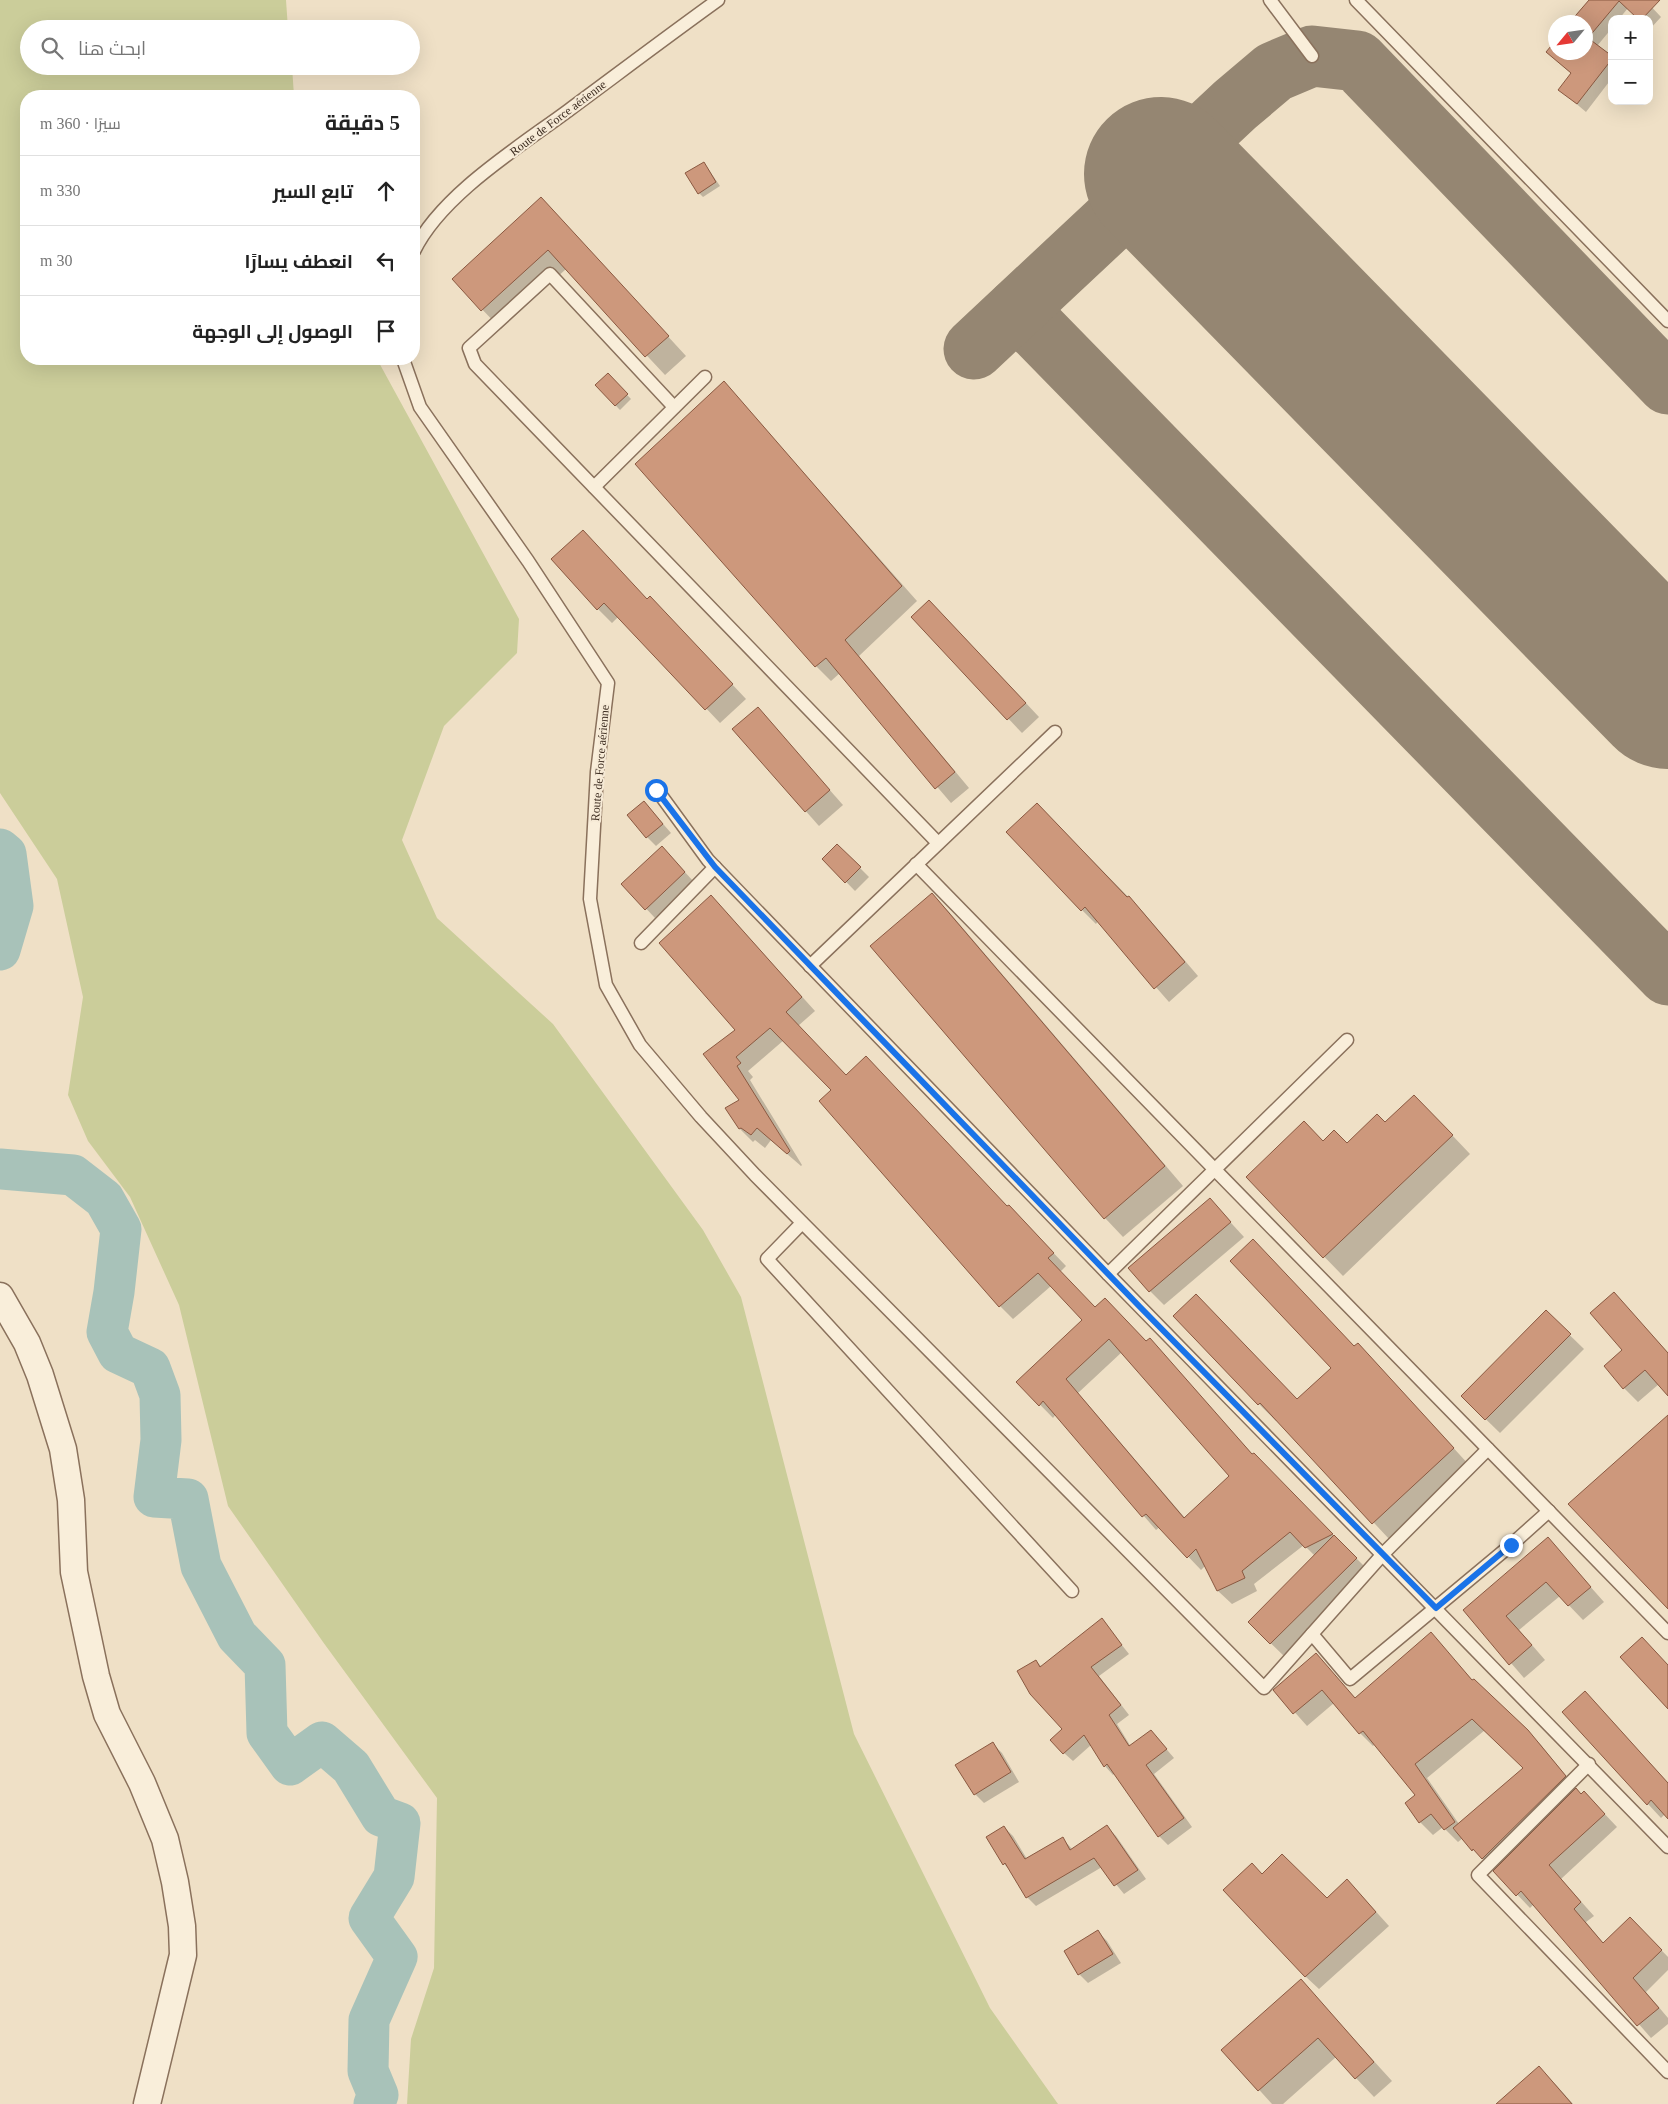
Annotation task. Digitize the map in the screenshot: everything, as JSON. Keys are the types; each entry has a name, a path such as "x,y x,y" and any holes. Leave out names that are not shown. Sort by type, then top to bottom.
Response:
{"street":[{"path":"0,1296 30,1351 63,1449 71,1500 74,1572 104,1705 142,1783 165,1839 175,1882 182,1926 183,1955 147,2104"}],"lane":[{"name":"Route de Force aérienne","path":"420,238 423,232 447,206 490,168 718,0"},
{"path":"1270,0 1312,56"},
{"path":"1356,0 1668,320"},
{"path":"674,407 550,274 469,348 475,364 938,843"},
{"name":"Route de Force aérienne","path":"406,365 420,407 528,561 608,683 597,772 590,899 606,986 640,1045 701,1117 755,1175 1264,1688 1312,1634"},
{"path":"594,487 705,377"},
{"path":"810,966 1055,732"},
{"path":"656,790 715,867 1108,1274 1668,1846"},
{"path":"916,864 1668,1632"},
{"path":"641,943 715,867"},
{"path":"1108,1274 1346,1040"},
{"path":"802,1223 767,1259 1072,1591"},
{"path":"1488,1449 1383,1554 1312,1634 1350,1679 1549,1511"},
{"path":"1589,1764 1478,1875 1668,2072"}],"green space":[{"path":"0,0 286,0 287,20 20,20 20,75 293,75 294,90 20,90 20,365 380,365 519,619 517,653 444,726 402,840 437,918 553,1024 703,1230 741,1297 854,1734 990,2008 1058,2104 407,2104 411,2039 434,1968 437,1798 323,1642 228,1506 179,1305 130,1197 88,1141 68,1095 83,997 57,879 0,793"}],"building":[{"path":"1589,0 1660,0 1646,15 1634,15 1619,1 1593,32 1593,15 1576,15"},
{"path":"1593,42 1608,53 1608,64 1577,104 1558,90 1571,73 1556,60 1593,60"},
{"path":"704,162 716,182 698,194 685,173"},
{"path":"541,197 669,336 645,357 548,250 481,311 452,279"},
{"path":"608,373 628,394 615,406 595,385"},
{"path":"724,381 902,586 845,640 955,772 935,789 826,658 815,667 635,464"},
{"path":"583,530 647,599 650,596 733,684 705,710 604,603 597,610 551,559"},
{"path":"929,600 1026,703 1007,720 911,617"},
{"path":"758,707 830,790 805,812 732,729"},
{"path":"644,801 663,824 646,838 627,815"},
{"path":"1037,803 1127,897 1129,896 1185,962 1154,989 1085,907 1081,911 1006,832"},
{"path":"837,844 861,867 845,883 822,859"},
{"path":"662,846 685,872 645,910 621,884"},
{"path":"932,893 1165,1166 1104,1219 870,946"},
{"path":"711,895 802,997 786,1012 846,1075 866,1056 1007,1206 1009,1205 1054,1253 1048,1258 1095,1307 1105,1298 1146,1341 1150,1338 1252,1454 1254,1453 1333,1534 1305,1548 1290,1532 1242,1571 1245,1578 1217,1591 1196,1549 1187,1558 1146,1514 1142,1517 1043,1401 1039,1406 1016,1382 1082,1320 1038,1273 999,1307 819,1101 831,1090 770,1028 736,1057 741,1063 737,1066 790,1151 787,1154 757,1128 751,1135 741,1128 739,1129 725,1108 739,1100 703,1054 735,1030 659,943","holes":["1109,1339 1229,1476 1184,1518 1066,1379"]},
{"path":"1414,1095 1453,1135 1323,1258 1246,1177 1304,1121 1323,1141 1334,1130 1347,1143 1377,1114 1385,1122"},
{"path":"1210,1198 1231,1222 1149,1292 1128,1268"},
{"path":"1253,1239 1354,1346 1358,1343 1454,1448 1372,1524 1260,1403 1258,1405 1173,1316 1196,1294 1297,1399 1331,1368 1230,1261"},
{"path":"1614,1292 1668,1353 1668,1396 1645,1370 1623,1389 1604,1366 1622,1350 1590,1313"},
{"path":"1546,1310 1571,1334 1485,1420 1461,1396"},
{"path":"1668,1415 1668,1609 1568,1504"},
{"path":"1334,1535 1357,1558 1270,1644 1248,1622"},
{"path":"1548,1537 1591,1587 1568,1606 1546,1582 1506,1616 1532,1645 1509,1665 1463,1610"},
{"path":"1102,1618 1122,1645 1091,1667 1121,1705 1109,1715 1129,1746 1151,1730 1167,1749 1146,1765 1184,1818 1158,1837 1107,1764 1104,1767 1084,1735 1063,1754 1050,1740 1062,1729 1030,1694 1017,1671 1036,1660 1040,1667"},
{"path":"1431,1632 1472,1680 1474,1679 1528,1730 1566,1776 1482,1859 1473,1849 1472,1851 1453,1828 1523,1768 1472,1719 1415,1764 1455,1822 1444,1830 1431,1814 1419,1823 1405,1803 1415,1795 1363,1731 1359,1734 1322,1690 1293,1714 1273,1690 1316,1653 1355,1698"},
{"path":"1642,1637 1668,1665 1668,1709 1620,1657"},
{"path":"1585,1691 1668,1783 1668,1819 1651,1800 1647,1805 1562,1712"},
{"path":"993,1742 1011,1772 974,1795 955,1765"},
{"path":"1576,1788 1581,1794 1584,1791 1605,1814 1549,1865 1581,1902 1574,1909 1603,1943 1630,1917 1662,1950 1633,1978 1659,2008 1637,2026 1521,1891 1516,1896 1493,1871"},
{"path":"1107,1825 1138,1870 1114,1886 1094,1858 1026,1898 1005,1863 1003,1865 986,1837 1004,1826 1025,1859 1063,1837 1070,1850"},
{"path":"1282,1854 1327,1898 1347,1879 1376,1912 1305,1977 1223,1890 1252,1863 1262,1874"},
{"path":"1098,1930 1113,1954 1078,1975 1064,1951"},
{"path":"1301,1979 1374,2062 1355,2079 1318,2038 1258,2091 1221,2050"},
{"path":"1539,2066 1572,2104 1496,2104"}],"waterway":[{"path":"0,849 6,854 13,906 0,950"},
{"path":"0,1169 73,1175 104,1199 121,1229 114,1292 107,1332 118,1353 150,1368 160,1395 161,1440 154,1497 188,1499 201,1566 237,1636 265,1665 267,1733 290,1765 322,1742 351,1767 381,1816 400,1823 394,1877 369,1918 397,1957 369,2020 368,2071 378,2095 374,2104"}],"taxiway":[{"path":"974,349 1235,105 1274,72 1312,56 1357,61 1668,384"},
{"path":"1017,309 1668,975"}],"runway":[{"path":"1161,174 1668,692"}],"route":[{"path":"656,790 708,860 1140,1307 1436,1608 1511,1545"}]}
